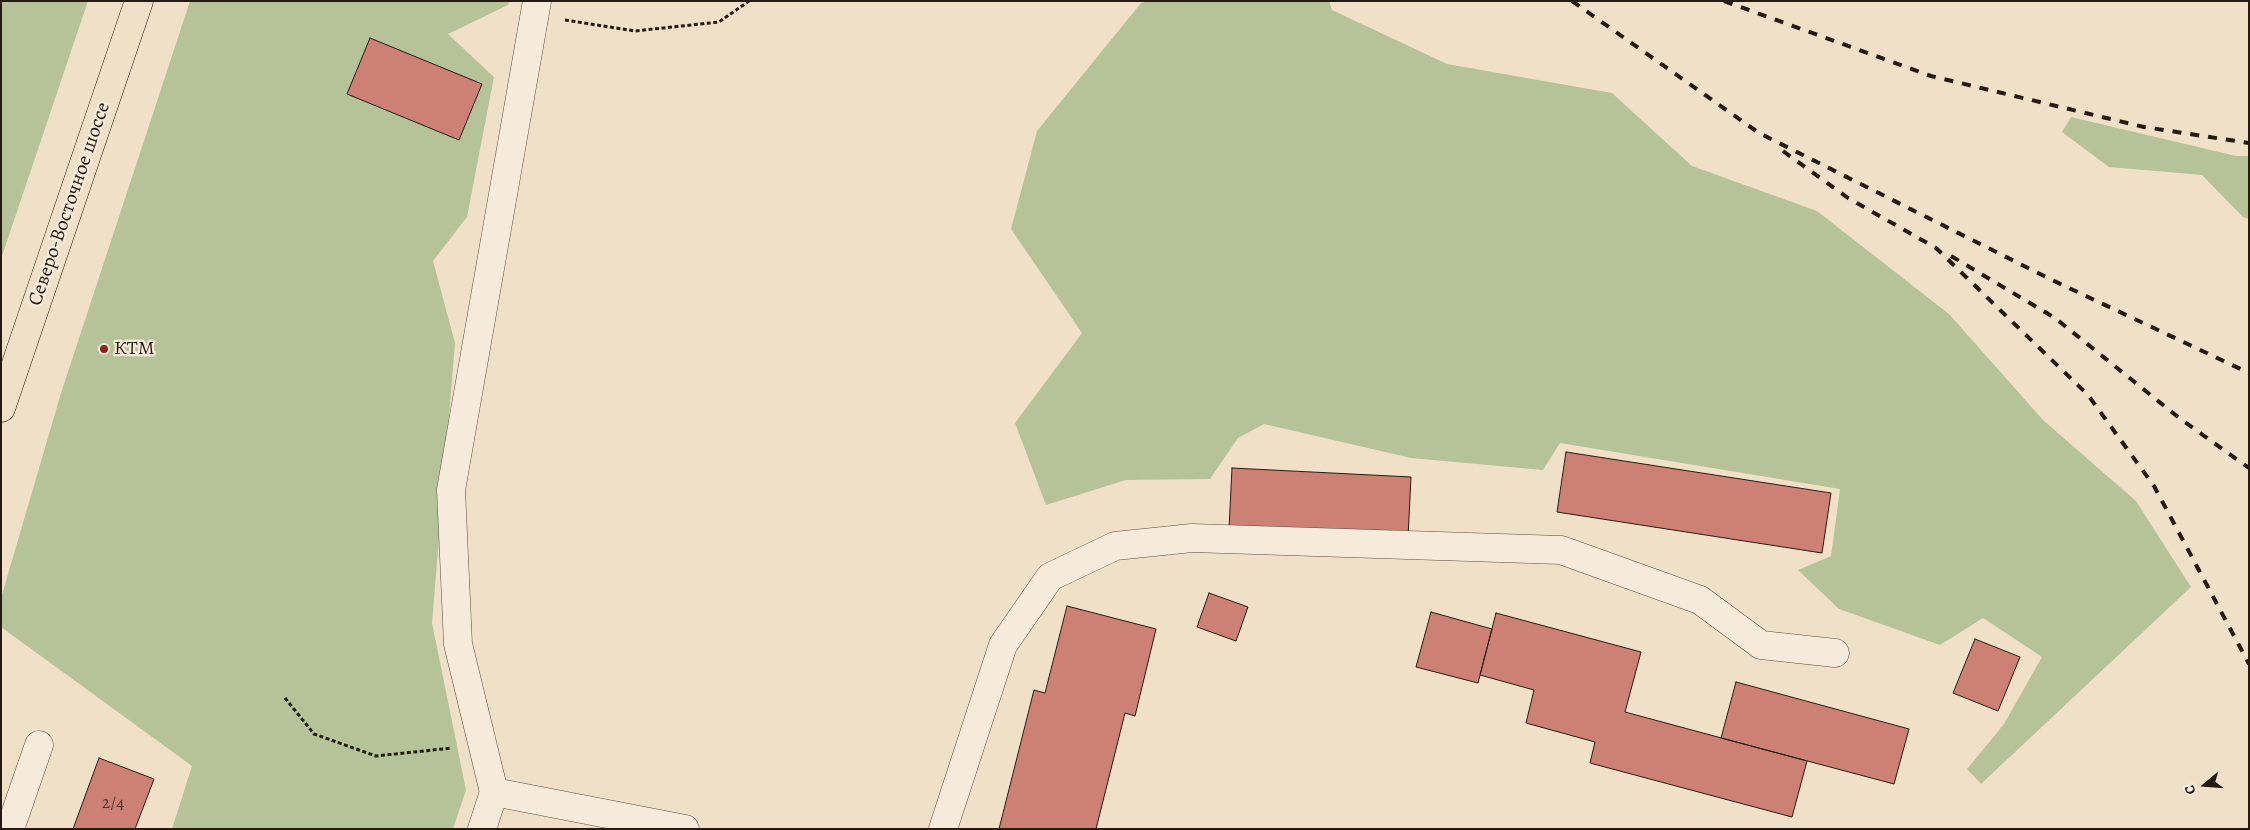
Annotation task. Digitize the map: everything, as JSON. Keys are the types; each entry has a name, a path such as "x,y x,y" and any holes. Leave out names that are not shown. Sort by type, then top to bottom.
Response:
{"main road":[{"name":"Северо-Восточное шоссе","path":"1,408 139,1"}],"lane":[{"path":"482,829 494,792 458,644 451,490 536,8"},
{"path":"943,829 1003,645 1050,577 1115,546 1192,538 1561,550 1700,600 1761,645 1835,653"},
{"path":"10,829 39,745"},
{"path":"494,792 685,829"}],"path":[{"path":"536,8 635,31 719,22 749,1"},
{"path":"285,698 314,734 376,756 482,745"}],"green space":[{"path":"1,1 88,1 1,259"},
{"path":"190,1 509,1 508,5 448,34 494,77 467,217 433,261 455,343 432,623 466,790 453,829 172,829 192,766 1,627 1,598 61,393"},
{"path":"1147,1 1329,1 1332,10 1447,64 1612,93 1692,166 1817,211 1949,314 2043,420 2136,501 2191,587 1981,784 1967,769 2004,724 2042,657 1983,618 1940,645 1839,609 1798,570 1831,556 1840,489 1560,443 1543,470 1411,458 1264,424 1238,438 1210,479 1126,480 1046,505 1015,423 1082,333 1011,229 1037,131 1141,3"},
{"path":"2071,117 2236,156 2249,156 2249,219 2243,217 2202,175 2109,167 2062,132"}],"building":[{"path":"370,38 482,84 459,140 347,94"},
{"path":"1566,452 1831,493 1822,553 1557,512"},
{"path":"1232,468 1411,477 1408,538 1229,529"},
{"path":"1209,593 1248,607 1236,641 1197,627"},
{"path":"1067,606 1156,629 1135,716 1125,713 1096,829 999,829 1034,690 1045,693"},
{"path":"1431,612 1492,629 1478,683 1416,667"},
{"path":"1496,613 1641,652 1625,712 1807,761 1792,817 1590,763 1595,742 1526,723 1534,690 1480,675"},
{"path":"1975,639 2020,657 1998,711 1953,693"},
{"path":"1736,682 1909,729 1894,784 1721,738"},
{"path":"99,758 154,779 135,829 73,829"}],"railway":[{"path":"1572,1 1759,133 2050,279 2249,373"},
{"path":"1724,1 1931,76 2144,127 2249,143"},
{"path":"1783,151 1848,198 1936,248 2088,395 2154,486 2249,664"},
{"path":"1951,256 2055,318 2178,417 2249,468"}],"place":[{"name":"КТМ","path":"104,349"}]}
